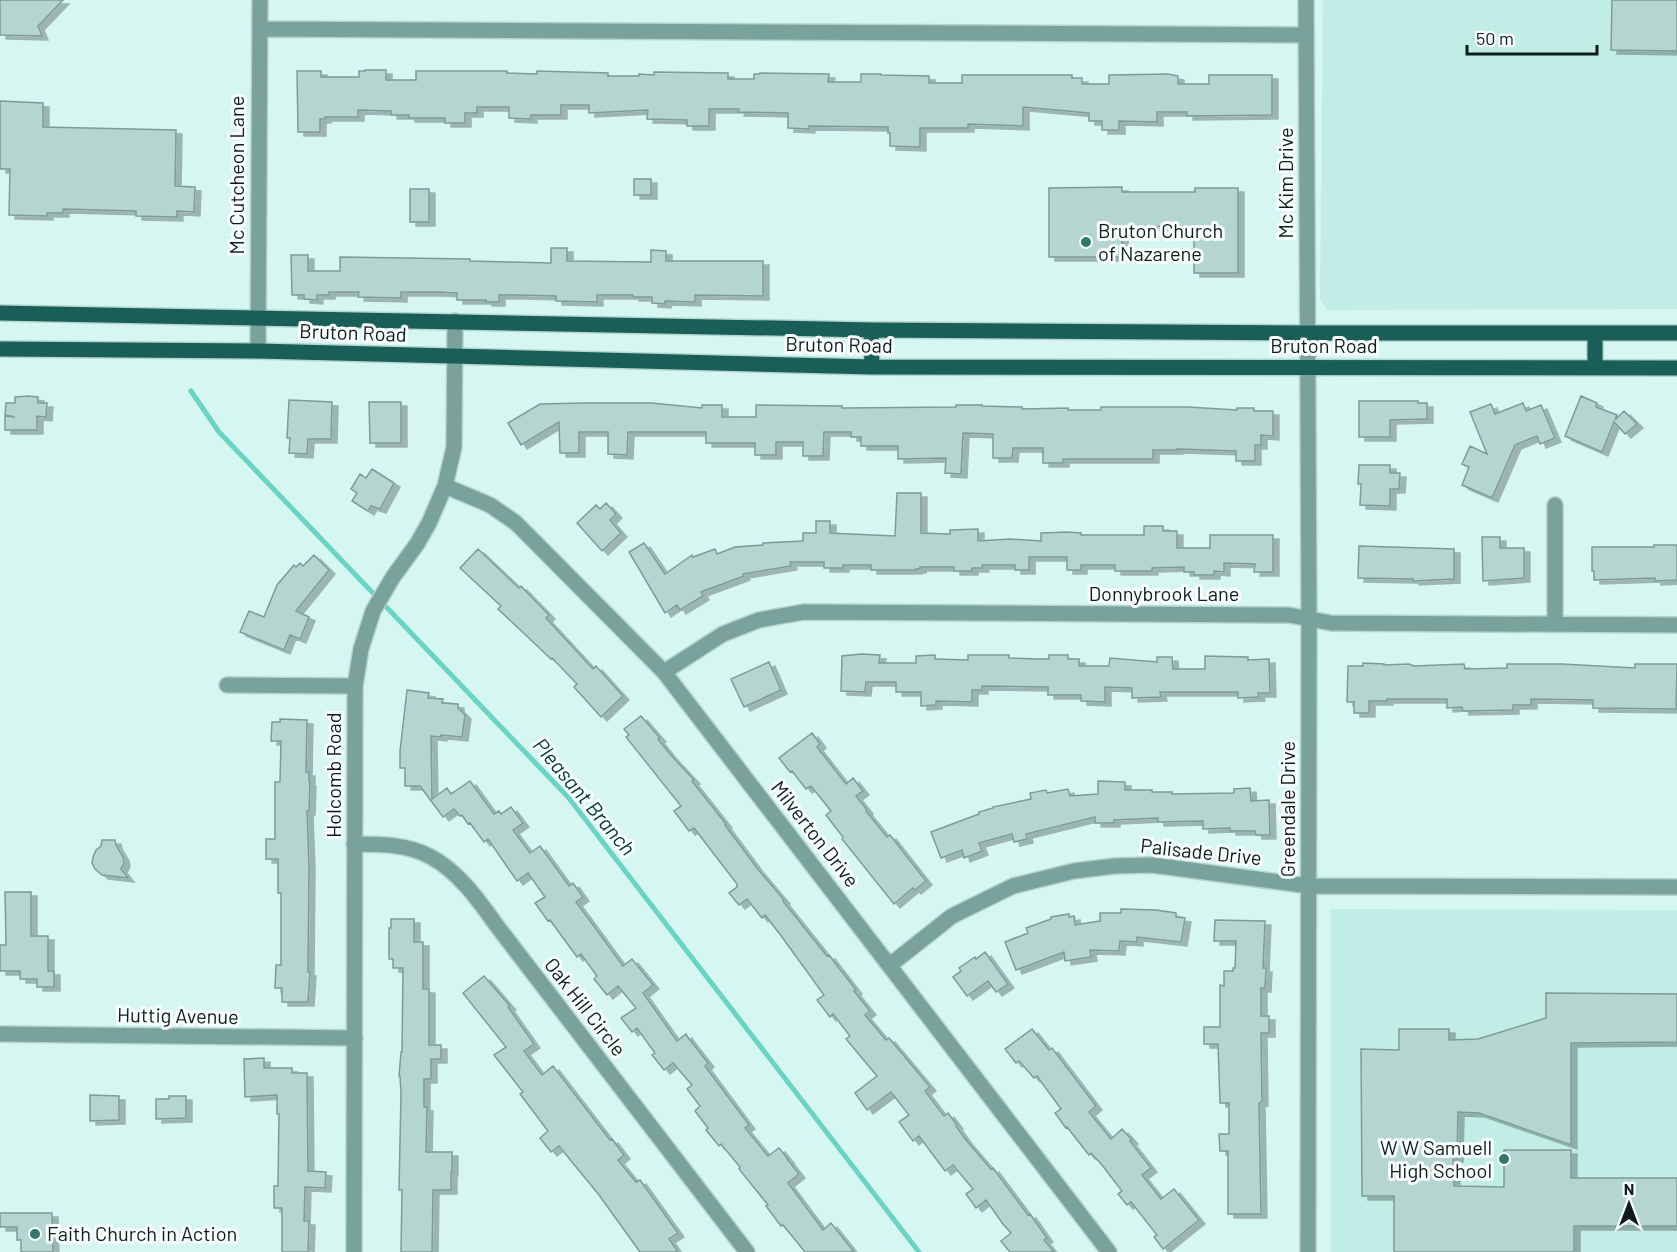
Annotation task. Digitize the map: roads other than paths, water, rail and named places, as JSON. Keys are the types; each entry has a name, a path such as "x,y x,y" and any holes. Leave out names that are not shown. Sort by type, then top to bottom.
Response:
{"main road":[{"name":"Bruton Road","path":"0,313 871,330 1677,333"},
{"path":"871,330 872,367"},
{"path":"1595,333 1595,368"},
{"name":"Bruton Road","path":"0,349 258,351 872,367 1677,368"}],"street":[{"name":"Mc Cutcheon Lane","path":"258,351 260,0"},
{"name":"Mc Kim Drive","path":"1306,0 1308,367"},
{"path":"260,29 1306,35"},
{"name":"Holcomb Road","path":"354,1252 355,686 361,649 373,611 387,586 417,544 445,486 454,447 455,321"},
{"name":"Greendale Drive","path":"1308,367 1308,1252"},
{"name":"Milverton Drive","path":"445,486 490,505 516,523 663,672 1109,1252"},
{"path":"1555,505 1555,624"},
{"name":"Donnybrook Lane","path":"663,672 723,634 759,620 804,612 1289,615 1331,623 1677,625"},
{"path":"226,685 355,686"},
{"name":"Oak Hill Circle","path":"354,844 384,844 429,855 448,868 479,900 747,1252"},
{"name":"Palisade Drive","path":"890,965 952,916 1013,886 1074,871 1115,866 1152,865 1309,886 1677,887"},
{"name":"Huttig Avenue","path":"0,1034 355,1038"}],"waterway":[{"name":"Pleasant Branch","path":"191,391 219,432 568,797 919,1252"}],"place":[{"name":"Bruton Church of Nazarene","path":"1086,242"},
{"name":"W W Samuell High School","path":"1504,1159"},
{"name":"Faith Church in Action","path":"35,1234"}]}
